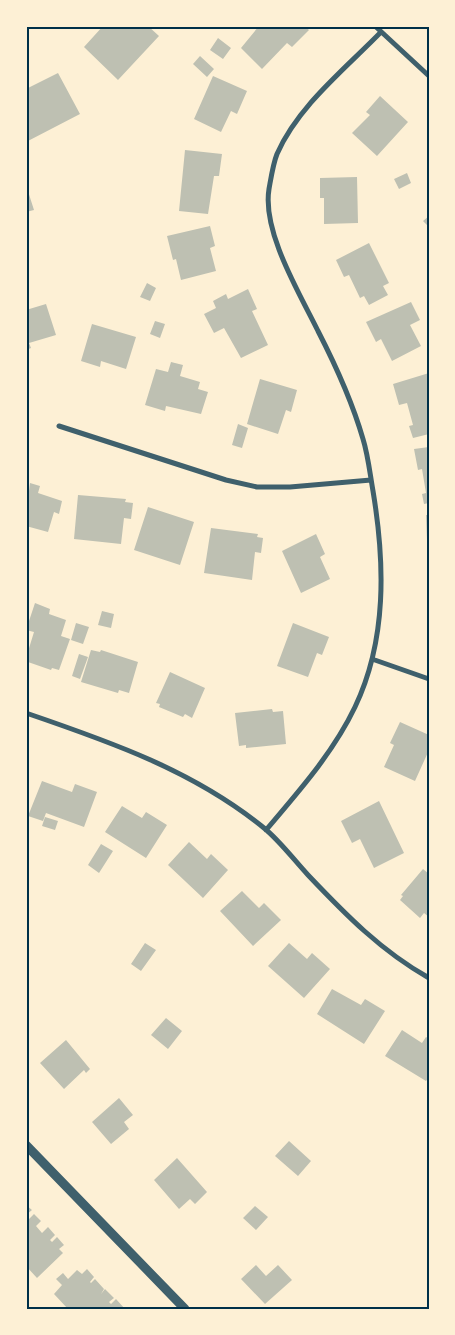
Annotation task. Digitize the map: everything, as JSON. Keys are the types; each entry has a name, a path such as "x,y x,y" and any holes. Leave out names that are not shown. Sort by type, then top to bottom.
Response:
{"street":[{"path":"375,26 429,76"},
{"path":"266,830 313,774 338,738 356,706 372,659 380,612 382,570 380,531 364,441 336,366 282,258 272,228 268,192 277,155 293,128 312,103 381,32"},
{"path":"59,426 226,480 257,486 290,487 371,480"},
{"path":"372,659 429,679"},
{"path":"26,713 97,737 190,778 230,802 266,830 378,945 429,978"},
{"path":"26,1145 185,1309"}],"building":[{"path":"103,26 148,26 159,36 118,80 84,47"},
{"path":"259,26 304,26 309,30 292,47 287,43 262,69 241,48"},
{"path":"218,38 231,48 223,59 210,50"},
{"path":"200,56 214,69 207,77 193,64"},
{"path":"58,73 80,114 26,142 26,89"},
{"path":"213,76 247,91 237,114 231,111 221,132 194,119"},
{"path":"380,96 408,122 377,156 352,133 370,115 366,112"},
{"path":"185,150 222,154 219,176 214,176 208,214 179,211"},
{"path":"407,173 411,183 399,189 394,179"},
{"path":"357,177 358,223 324,224 324,198 320,198 320,178"},
{"path":"26,185 34,210 26,212"},
{"path":"429,216 429,227 423,221"},
{"path":"210,226 215,246 210,248 216,271 181,280 176,259 173,260 167,236"},
{"path":"369,243 389,283 383,286 388,295 369,305 364,296 360,298 349,275 344,277 336,260"},
{"path":"147,283 156,288 150,301 140,297"},
{"path":"248,289 257,309 252,311 268,345 241,358 224,328 214,333 204,314 216,308 213,301 226,294 228,299"},
{"path":"411,302 420,320 410,325 421,346 392,361 381,339 376,342 366,322"},
{"path":"46,304 56,335 29,343 31,348 26,350 26,310"},
{"path":"155,321 165,324 160,338 150,334"},
{"path":"92,324 136,337 126,369 101,361 100,367 81,361"},
{"path":"171,362 183,365 180,376 200,382 198,389 208,392 201,414 166,406 165,411 145,405 156,369 168,372"},
{"path":"429,373 429,434 413,438 409,426 413,425 407,403 399,405 393,384"},
{"path":"260,379 297,390 291,412 286,410 278,434 247,424"},
{"path":"238,424 248,428 242,448 232,445"},
{"path":"429,447 429,503 424,504 422,494 426,493 422,469 418,470 414,449"},
{"path":"30,483 40,486 38,493 62,501 59,514 54,512 48,532 26,526 26,490 29,491"},
{"path":"78,495 126,499 125,502 133,503 131,519 124,518 121,544 74,539"},
{"path":"148,507 194,522 180,565 134,550"},
{"path":"426,515 429,515 429,540 427,540"},
{"path":"211,528 258,534 257,537 263,538 261,553 255,552 252,580 204,573"},
{"path":"316,534 325,554 320,557 330,579 301,593 282,551"},
{"path":"35,603 50,609 49,614 66,620 61,636 70,639 59,670 52,668 51,670 28,662 26,658 34,632 26,630"},
{"path":"102,611 114,614 111,628 98,625"},
{"path":"76,623 89,627 83,644 71,640"},
{"path":"293,623 329,637 322,655 317,653 308,677 277,666"},
{"path":"91,650 100,652 101,650 138,662 129,693 119,690 118,693 81,682"},
{"path":"79,654 88,657 80,679 72,676"},
{"path":"170,672 205,688 192,718 185,714 183,717 159,707 160,704 156,703"},
{"path":"272,709 273,712 283,711 286,744 246,748 246,745 239,746 235,713"},
{"path":"400,722 429,735 429,750 415,781 384,767 394,745 390,743"},
{"path":"42,781 72,792 75,784 97,792 84,827 46,813 43,821 28,816"},
{"path":"379,801 404,853 374,868 360,839 352,843 341,821"},
{"path":"122,806 142,818 146,812 167,825 146,858 105,832"},
{"path":"45,817 58,821 55,830 42,826"},
{"path":"189,842 207,859 211,854 228,870 203,898 168,865"},
{"path":"101,844 113,851 99,873 88,865"},
{"path":"423,869 429,874 429,917 424,913 420,918 400,900 403,896 401,895"},
{"path":"242,891 259,908 264,903 281,920 253,946 220,911"},
{"path":"145,943 156,950 141,971 131,964"},
{"path":"289,943 307,959 312,953 330,969 304,998 268,966"},
{"path":"332,989 361,1005 365,999 385,1011 364,1044 317,1014"},
{"path":"166,1018 182,1031 168,1049 151,1035"},
{"path":"402,1030 422,1043 426,1037 429,1039 429,1077 426,1081 385,1056"},
{"path":"66,1040 90,1069 86,1073 84,1070 64,1089 40,1063"},
{"path":"119,1098 133,1115 124,1122 129,1129 111,1144 92,1122"},
{"path":"289,1141 311,1161 298,1176 275,1156"},
{"path":"177,1158 207,1192 195,1204 190,1199 179,1209 154,1180"},
{"path":"26,1205 32,1210 26,1215"},
{"path":"255,1206 268,1217 256,1230 243,1218"},
{"path":"34,1214 41,1221 36,1226 42,1233 48,1227 55,1235 50,1240 52,1242 57,1237 64,1245 59,1249 63,1253 37,1278 26,1266 26,1216 29,1219"},
{"path":"256,1265 266,1276 278,1265 292,1280 265,1304 241,1279"},
{"path":"87,1269 94,1277 90,1282 95,1279 104,1289 101,1294 105,1289 114,1298 109,1302 111,1304 116,1299 125,1309 68,1309 54,1294 62,1285 56,1279 63,1273 68,1279 77,1270 82,1274"}]}
